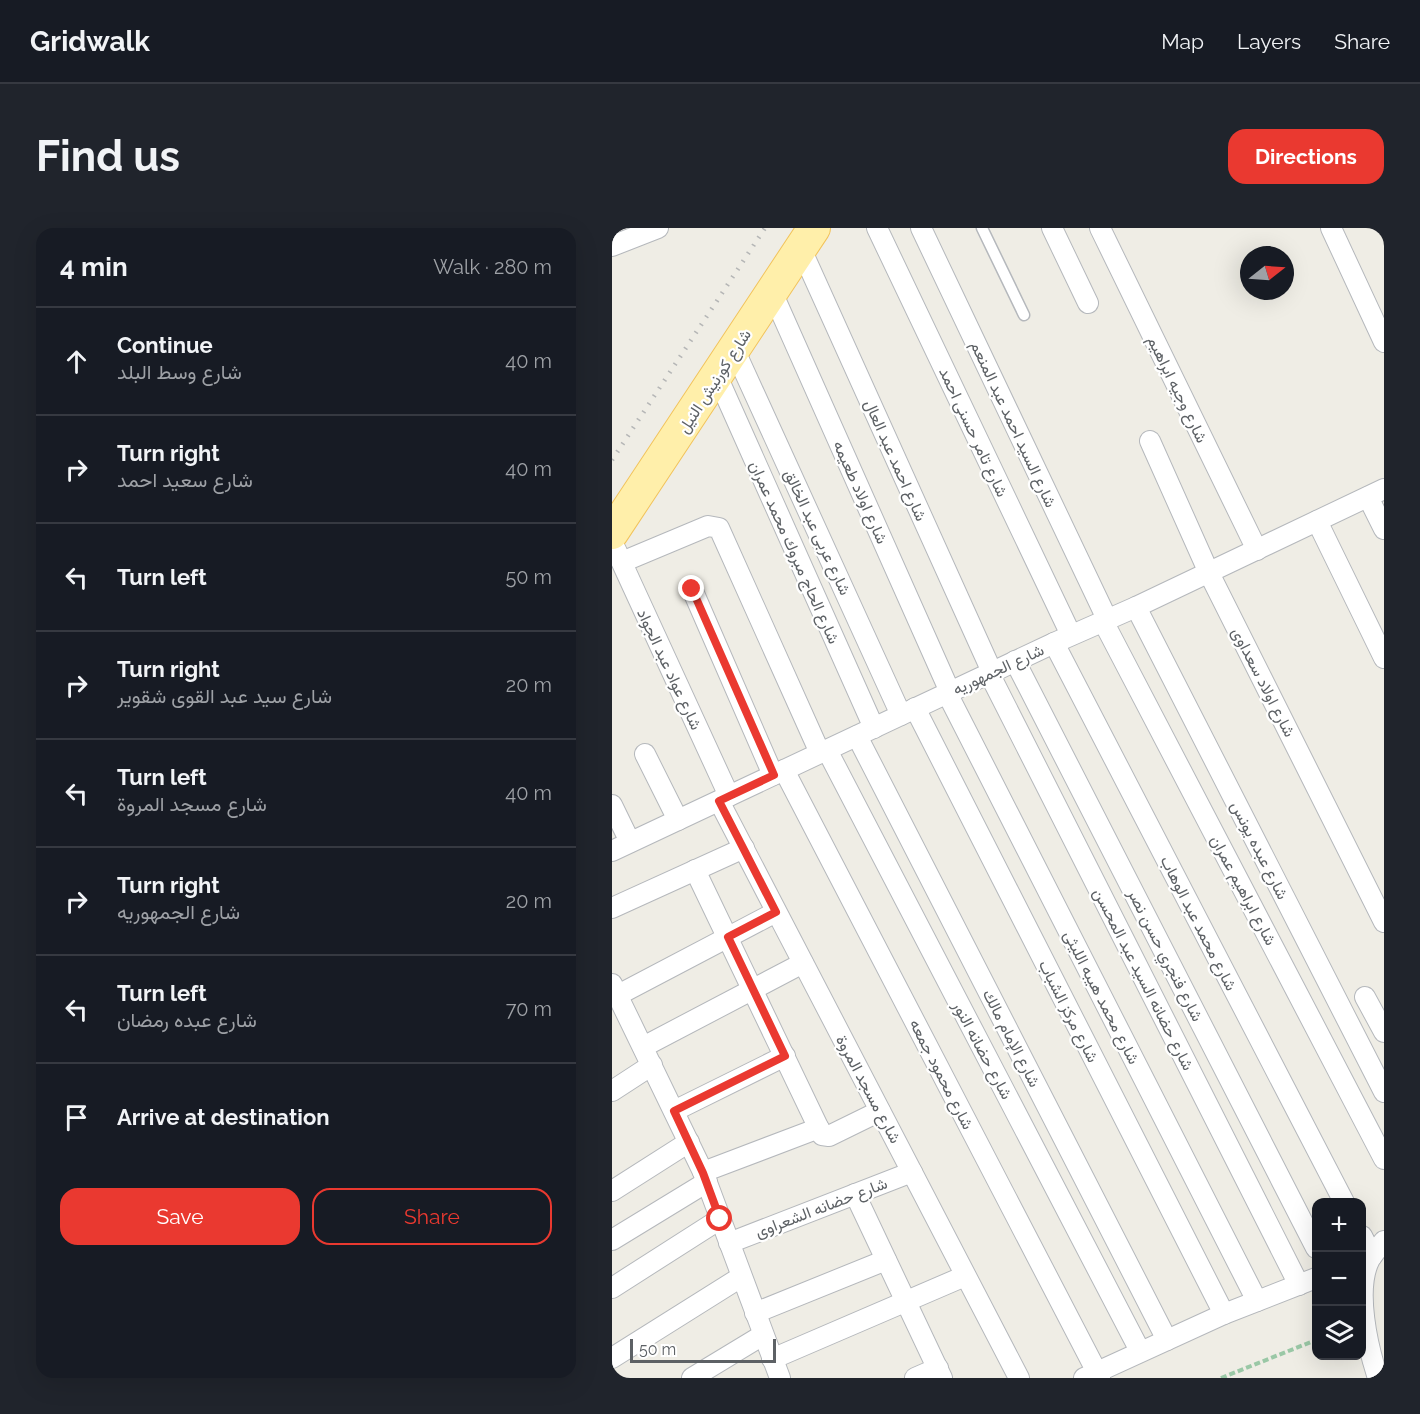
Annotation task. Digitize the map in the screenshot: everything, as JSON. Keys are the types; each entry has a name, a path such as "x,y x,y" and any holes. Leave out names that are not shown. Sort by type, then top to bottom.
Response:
{"main road":[{"name":"شارع كورنيش النيل","path":"612,533 772,292 802,235"},
{"name":"شارع كورنيش النيل","path":"612,503 671,414 728,321 802,235"}],"street":[{"path":"612,246 658,228"},
{"name":"شارع تامر حسنى احمد","path":"877,228 1062,639"},
{"name":"شارع السيد احمد عبد المنعم","path":"921,228 1105,620"},
{"path":"1052,228 1088,303"},
{"name":"شارع وجيه ابراهيم","path":"1100,228 1257,550"},
{"path":"1331,228 1384,342"},
{"name":"شارع احمد عبد العال","path":"802,235 990,673"},
{"name":"شارع اولاد طعيمه","path":"772,292 948,692"},
{"name":"شارع عربى عبد الخالق","path":"734,349 908,711"},
{"name":"شارع الحاج مبروك محمد عمران","path":"717,376 865,732"},
{"name":"شارع اولاد سعداوى","path":"1150,441 1209,573 1384,922"},
{"path":"1376,493 1384,529"},
{"name":"شارع الجمهوريه","path":"612,851 1376,493"},
{"path":"1317,521 1384,658"},
{"name":"شارع حضانه النور","path":"622,562 708,526 719,528 824,751 1140,1351"},
{"name":"شارع عواد عبد الجواد","path":"612,542 724,798"},
{"name":"شارع محمود جمعه","path":"692,589 779,772 1094,1376"},
{"name":"شارع عبده يونس","path":"1136,607 1384,1092"},
{"name":"شارع ابراهيم عمران","path":"1105,620 1384,1159"},
{"name":"شارع محمد عبد الوهاب","path":"1062,639 1342,1198"},
{"name":"شارع فنجري حسن نصر","path":"1015,661 1312,1238"},
{"name":"شارع حضانه السيد عبد المحسن","path":"990,673 1308,1282"},
{"name":"شارع محمد هيبه الليثى","path":"948,692 1257,1301"},
{"name":"شارع مركز الشباب","path":"908,711 1224,1314"},
{"name":"شارع الإمام مالك","path":"865,732 1167,1340"},
{"path":"645,754 678,820"},
{"name":"شارع مسجد المروة","path":"724,798 744,848 776,912 1019,1378"},
{"path":"612,805 630,842"},
{"path":"612,908 744,848"},
{"path":"695,870 824,1136 829,1136 880,1111"},
{"path":"776,912 616,1001 643,1047 705,1177 780,1378"},
{"path":"643,1047 803,963"},
{"path":"1365,997 1384,1032"},
{"path":"674,1111 785,1056"},
{"path":"612,1091 652,1065"},
{"path":"612,1240 705,1177 819,1128"},
{"path":"612,1191 689,1142"},
{"name":"شارع حضانه الشعراوى","path":"729,1243 912,1172"},
{"path":"855,1194 940,1373 915,1378"},
{"path":"612,1288 720,1219"},
{"path":"1372,1255 1365,1281 1364,1322 1373,1376"},
{"path":"755,1313 886,1260"},
{"path":"612,1358 741,1276"},
{"path":"772,1359 965,1276"},
{"path":"1094,1376 1140,1351 1224,1314 1308,1282"},
{"path":"692,1378 763,1335"}],"lane":[{"path":"982,228 1024,315"}],"path":[{"path":"1221,1378 1312,1342"}],"railway":[{"path":"612,460 765,228"}],"route":[{"path":"692,589 774,775 719,801 776,912 728,937 785,1056 674,1111 703,1173 720,1219"}]}
